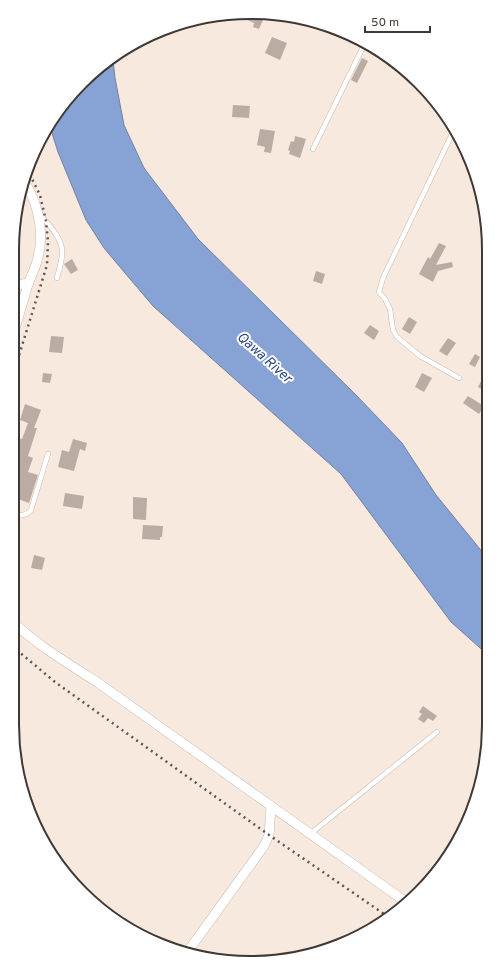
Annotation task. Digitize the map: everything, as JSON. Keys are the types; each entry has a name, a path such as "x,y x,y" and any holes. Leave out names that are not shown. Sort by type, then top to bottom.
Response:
{"street":[{"path":"19,315 37,260 40,245 40,222 37,209 28,188"},
{"path":"19,285 29,283"},
{"path":"19,628 402,899"},
{"path":"190,948 264,846 269,836 271,807"}],"lane":[{"path":"313,149 362,48"},
{"path":"451,136 383,278 379,292 385,298 390,309 392,330 397,337 420,356 459,378"},
{"path":"37,209 57,237 62,248 62,259 57,278"},
{"path":"19,515 28,514 31,510 48,454"},
{"path":"310,834 437,732"}],"water":[{"name":"Qawa River","path":"113,64 124,125 144,168 198,239 356,395 402,443 436,495 482,552 482,650 451,622 341,474 153,306 104,248 86,220 58,152 52,132 58,122 76,98 98,76"}],"building":[{"path":"245,19 263,19 259,29 253,27 254,23"},
{"path":"272,37 287,43 280,60 265,53"},
{"path":"362,58 368,61 357,83 351,80"},
{"path":"233,105 250,106 249,118 232,117"},
{"path":"260,129 275,131 271,153 264,152 265,147 257,145"},
{"path":"295,136 306,139 300,158 289,154 290,151 288,150 291,141 294,142"},
{"path":"439,243 446,246 436,265 452,262 453,267 438,271 433,282 419,274 428,257 430,259"},
{"path":"72,259 78,270 71,274 64,264"},
{"path":"316,271 325,274 322,284 313,281"},
{"path":"409,317 417,322 410,334 402,329"},
{"path":"370,325 379,331 374,340 364,333"},
{"path":"51,336 64,337 62,353 49,352"},
{"path":"448,338 456,343 447,356 439,351"},
{"path":"475,354 480,357 475,367 469,364"},
{"path":"43,373 52,374 50,383 42,382"},
{"path":"422,373 432,378 424,392 415,387"},
{"path":"482,379 482,389 478,387"},
{"path":"468,396 482,405 482,409 479,414 463,403"},
{"path":"25,404 41,410 34,428 37,428 28,456 33,458 28,472 38,475 29,503 19,499 19,438 22,439 28,423 20,420"},
{"path":"73,439 87,443 85,451 80,449 74,471 58,467 62,450 69,452"},
{"path":"65,493 84,496 82,509 63,506"},
{"path":"133,497 147,498 146,520 133,519"},
{"path":"143,525 163,526 162,537 160,537 160,540 142,539"},
{"path":"34,555 45,558 42,570 31,568"},
{"path":"423,706 437,716 433,721 428,718 424,723 418,719 422,714 419,712"}],"railway":[{"path":"19,355 47,265 48,242 46,221 40,195 31,177"},
{"path":"19,652 55,682 269,835 384,914"}]}
